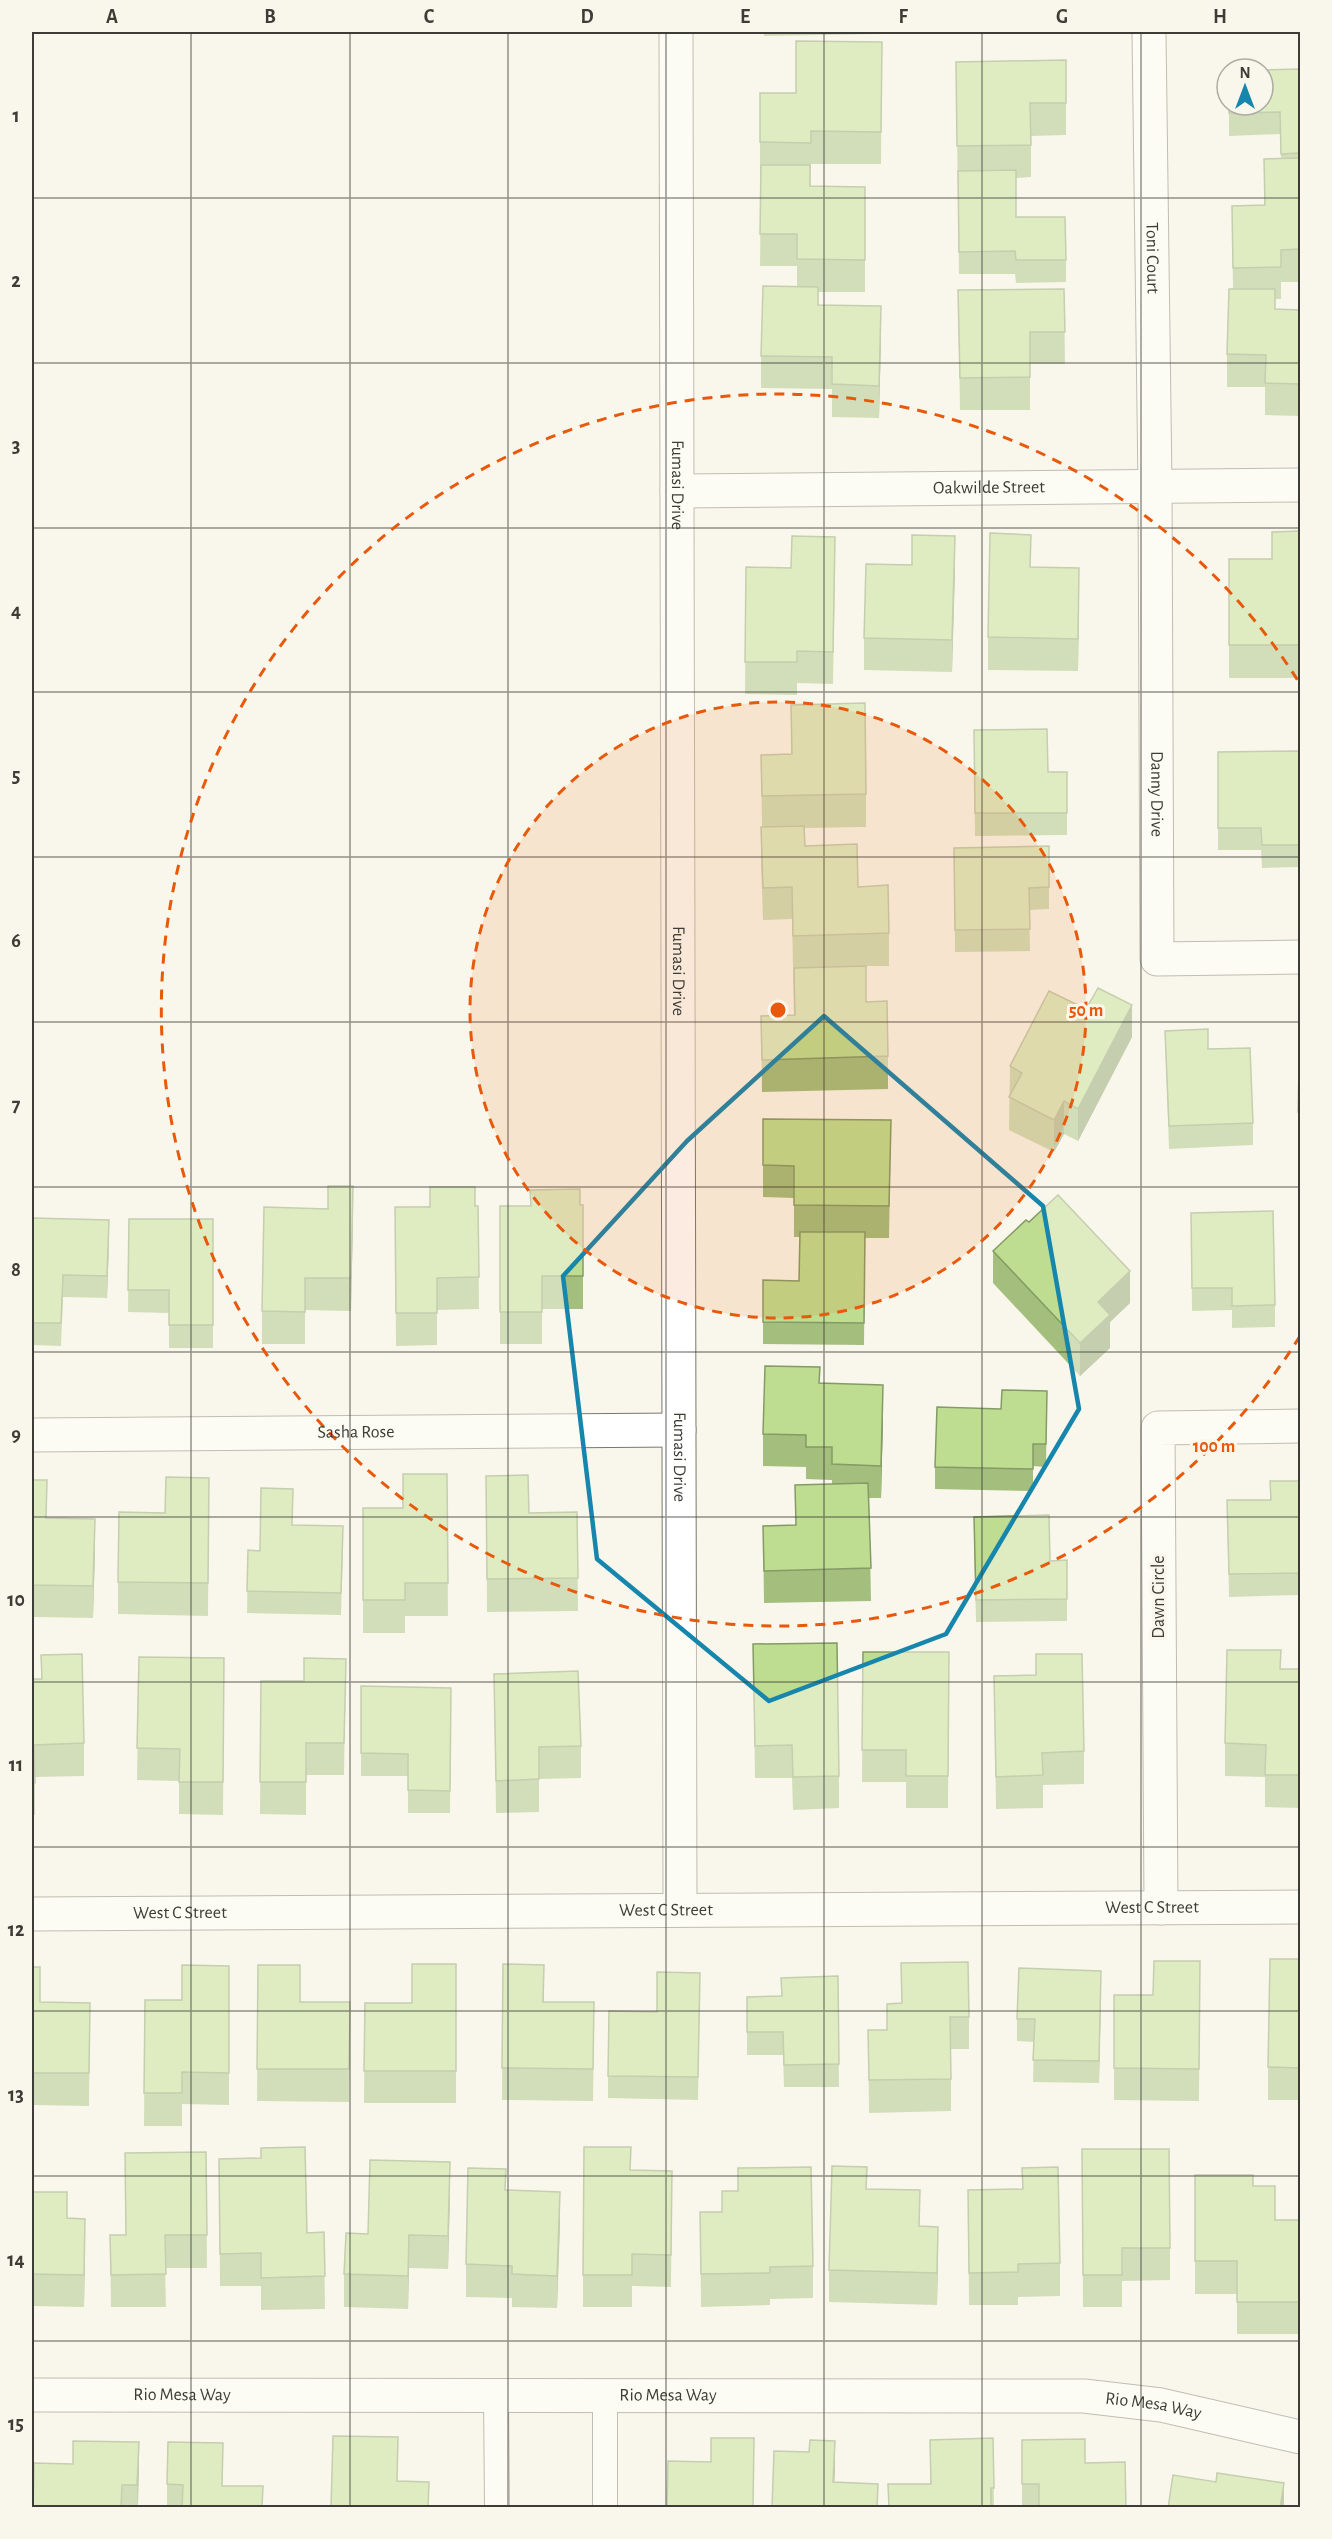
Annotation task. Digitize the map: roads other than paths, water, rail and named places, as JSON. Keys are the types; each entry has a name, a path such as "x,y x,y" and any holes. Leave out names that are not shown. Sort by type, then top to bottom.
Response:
{"street":[{"name":"Fumasi Drive","path":"676,32 680,1910"},
{"name":"Toni Court","path":"1149,32 1155,486"},
{"name":"Oakwilde Street","path":"676,491 1300,485"},
{"name":"Danny Drive","path":"1155,486 1157,959 1300,957"},
{"name":"Dawn Circle","path":"1161,1908 1158,1428 1300,1426"},
{"name":"Sasha Rose","path":"32,1435 679,1430"},
{"name":"West C Street","path":"32,1914 1300,1907"},
{"name":"Rio Mesa Way","path":"32,2396 1084,2396 1161,2404 1300,2437"}],"lane":[{"path":"496,2395 496,2508"},
{"path":"605,2395 605,2508"}]}
